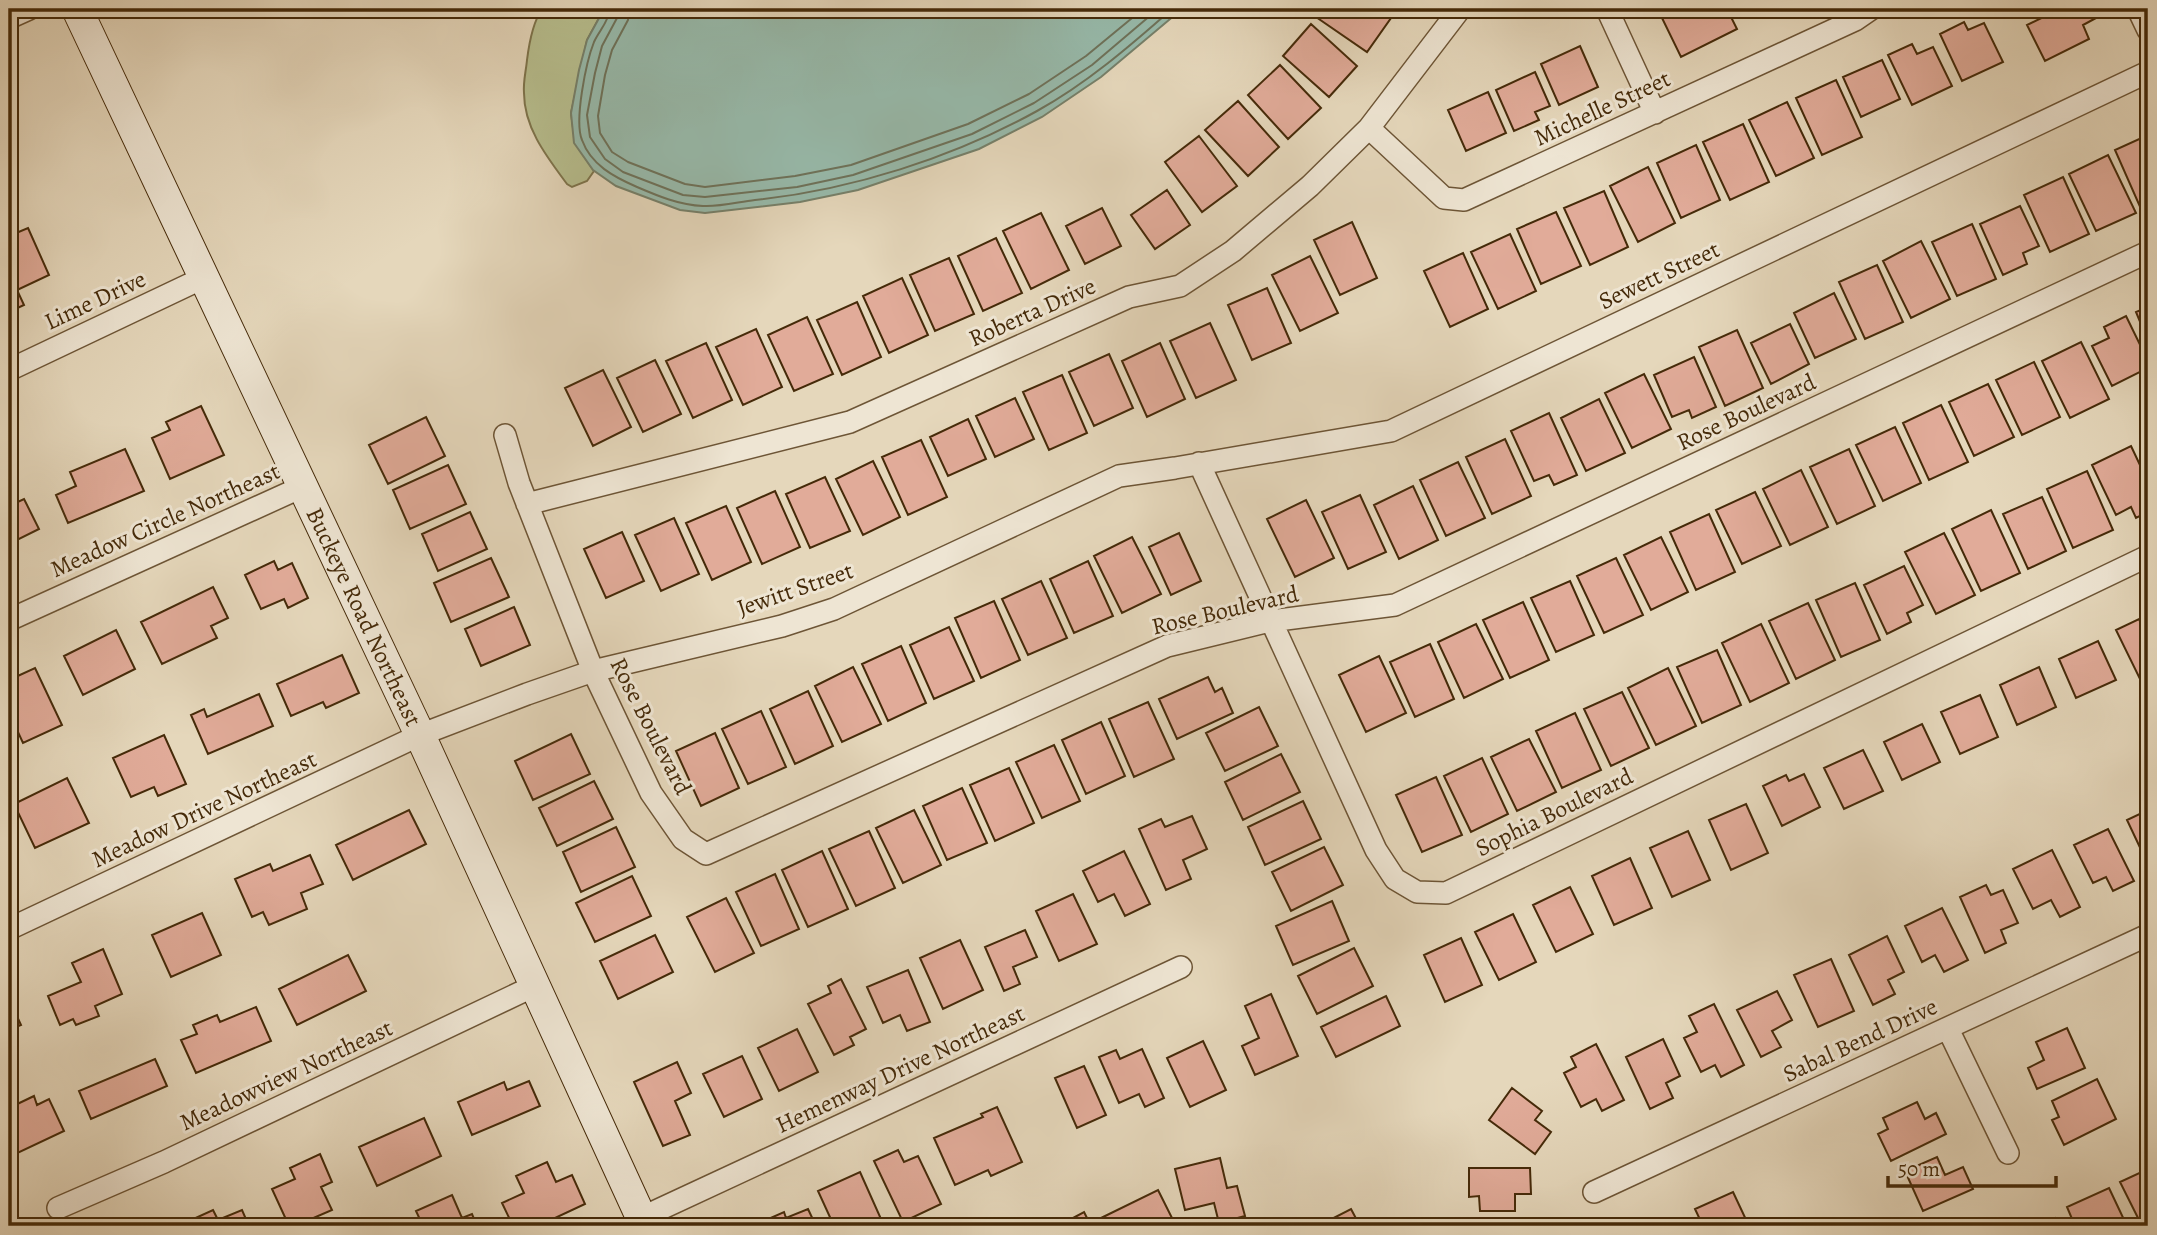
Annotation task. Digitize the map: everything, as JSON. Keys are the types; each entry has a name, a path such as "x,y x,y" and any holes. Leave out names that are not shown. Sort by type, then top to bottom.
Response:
{"street":[{"path":"9,18 29,9"},
{"name":"Buckeye Road Northeast","path":"77,9 304,486 643,1222"},
{"name":"Roberta Drive","path":"527,504 850,422 1129,297 1180,286 1233,251 1310,186 1369,128 1460,9"},
{"path":"1608,9 1655,113"},
{"name":"Michelle Street","path":"1369,128 1444,198 1464,200 1855,20 1871,9"},
{"path":"2138,9 2148,30"},
{"name":"Sewett Street","path":"1175,468 1391,431 2148,72"},
{"name":"Rose Boulevard","path":"505,435 519,483 593,671 651,793 683,839 706,854 1167,646 1270,621 1395,605 2148,252"},
{"name":"Lime Drive","path":"9,370 205,277"},
{"name":"Sophia Boulevard","path":"1199,463 1376,850 1395,879 1417,892 1446,893 2148,556"},
{"name":"Jewitt Street","path":"420,735 593,671 782,626 834,609 1119,476 1175,468"},
{"name":"Meadow Circle Northeast","path":"9,620 304,486"},
{"name":"Meadow Drive Northeast","path":"9,929 420,735"},
{"name":"Sabal Bend Drive","path":"1594,1192 2148,935"},
{"name":"Hemenway Drive Northeast","path":"643,1222 1181,967"},
{"name":"Meadowview Northeast","path":"58,1209 164,1162 534,986"},
{"path":"1948,1029 2008,1153"}],"green space":[{"path":"542,9 604,9 587,40 571,113 575,143 594,171 587,181 572,187 567,184 538,141 525,106 524,85 529,47"}],"water":[{"path":"604,9 1182,9 1101,77 1042,117 979,149 858,190 800,202 705,213 680,210 616,186 593,170 574,143 571,113 579,70 587,40"}],"building":[{"path":"1321,9 1377,9 1391,18 1367,52 1316,17"},
{"path":"1682,9 1727,9 1737,29 1681,57 1662,18"},
{"path":"2060,9 2091,9 2096,18 2083,25 2089,39 2045,61 2027,25"},
{"path":"1964,22 1968,30 1984,23 2003,62 1962,81 1940,34"},
{"path":"1311,24 1357,66 1329,97 1283,56"},
{"path":"1912,44 1917,54 1933,47 1952,86 1912,105 1888,55"},
{"path":"1580,46 1598,87 1559,105 1541,64"},
{"path":"1882,60 1900,99 1861,117 1843,77"},
{"path":"1280,65 1321,108 1288,139 1248,95"},
{"path":"1535,72 1550,106 1535,112 1539,120 1514,131 1496,90"},
{"path":"1836,80 1862,137 1822,155 1796,98"},
{"path":"1488,92 1506,133 1466,151 1448,110"},
{"path":"1238,101 1279,147 1248,176 1205,130"},
{"path":"1787,102 1814,158 1776,176 1749,120"},
{"path":"1743,124 1769,182 1730,200 1703,142"},
{"path":"2148,135 2148,206 2141,209 2115,150"},
{"path":"1199,136 1237,186 1202,212 1165,162"},
{"path":"1696,145 1720,200 1681,218 1657,163"},
{"path":"2108,155 2136,213 2096,231 2069,174"},
{"path":"1648,167 1675,223 1638,242 1610,186"},
{"path":"2063,177 2089,234 2050,252 2024,195"},
{"path":"1167,190 1190,225 1155,249 1131,215"},
{"path":"1604,191 1628,247 1590,265 1564,208"},
{"path":"2020,206 2039,246 2023,253 2027,264 2003,275 1980,224"},
{"path":"1102,208 1121,246 1085,264 1066,226"},
{"path":"1556,212 1581,266 1541,284 1517,229"},
{"path":"1041,213 1069,270 1031,289 1003,231"},
{"path":"1352,222 1377,278 1340,295 1314,240"},
{"path":"1972,224 1996,279 1957,296 1932,242"},
{"path":"28,228 49,275 17,290 24,305 9,312 9,236"},
{"path":"1510,234 1536,291 1498,309 1471,252"},
{"path":"996,238 1022,293 983,311 958,256"},
{"path":"1921,241 1950,299 1911,318 1883,261"},
{"path":"1463,253 1488,309 1450,327 1424,271"},
{"path":"1310,256 1338,313 1300,331 1272,275"},
{"path":"949,258 974,314 935,331 910,275"},
{"path":"1877,265 1903,322 1865,339 1839,282"},
{"path":"902,278 928,335 889,353 863,296"},
{"path":"1267,288 1291,343 1252,360 1228,305"},
{"path":"1834,293 1856,339 1815,358 1794,313"},
{"path":"857,302 881,357 842,375 817,320"},
{"path":"2148,307 2148,341 2136,312"},
{"path":"2126,316 2148,361 2148,368 2112,386 2092,346 2109,338 2104,327"},
{"path":"807,317 833,374 794,391 768,335"},
{"path":"1210,323 1236,380 1196,398 1170,341"},
{"path":"1790,324 1809,364 1771,384 1751,343"},
{"path":"756,329 782,387 743,405 716,347"},
{"path":"1737,330 1763,388 1725,406 1699,347"},
{"path":"2081,342 2109,399 2070,418 2042,361"},
{"path":"706,343 732,400 693,418 666,361"},
{"path":"1160,343 1185,399 1147,417 1122,361"},
{"path":"1109,354 1133,408 1094,426 1069,372"},
{"path":"1694,357 1716,407 1692,418 1689,410 1672,417 1654,375"},
{"path":"655,360 681,414 643,432 617,378"},
{"path":"2034,362 2060,417 2022,435 1996,380"},
{"path":"603,370 631,427 593,446 565,388"},
{"path":"1644,374 1671,429 1632,448 1605,393"},
{"path":"1062,375 1087,433 1049,450 1023,392"},
{"path":"1988,384 2014,437 1974,456 1949,402"},
{"path":"1015,398 1034,439 995,457 976,416"},
{"path":"1599,399 1625,453 1586,471 1561,418"},
{"path":"1941,405 1968,462 1929,480 1903,423"},
{"path":"201,406 224,455 170,479 152,438 170,430 166,422"},
{"path":"1549,413 1577,475 1554,485 1549,475 1534,481 1511,431"},
{"path":"426,417 445,456 388,484 369,445"},
{"path":"968,419 986,459 948,476 930,437"},
{"path":"1895,427 1921,483 1883,501 1856,445"},
{"path":"1505,439 1531,496 1492,514 1466,457"},
{"path":"921,440 947,497 908,515 882,457"},
{"path":"2131,446 2148,482 2148,512 2136,518 2131,507 2116,515 2092,465"},
{"path":"125,449 144,491 68,523 56,495 76,486 70,472"},
{"path":"1849,449 1875,506 1837,524 1810,467"},
{"path":"873,461 900,517 863,535 836,479"},
{"path":"1458,462 1485,518 1446,536 1420,480"},
{"path":"448,465 466,504 410,529 393,490"},
{"path":"1801,470 1828,527 1790,545 1763,489"},
{"path":"2087,471 2113,530 2073,548 2047,489"},
{"path":"825,477 850,531 810,548 786,494"},
{"path":"1413,486 1438,540 1399,559 1374,505"},
{"path":"775,491 800,547 762,564 737,508"},
{"path":"1755,492 1781,546 1742,564 1716,510"},
{"path":"1360,495 1386,552 1348,569 1322,512"},
{"path":"2042,497 2066,551 2028,569 2003,514"},
{"path":"24,499 39,529 9,544 9,506"},
{"path":"1306,500 1334,558 1295,577 1267,519"},
{"path":"726,506 751,562 712,580 686,523"},
{"path":"1991,510 2020,573 1981,591 1952,529"},
{"path":"470,512 487,549 438,571 422,534"},
{"path":"1709,514 1735,572 1696,590 1670,532"},
{"path":"674,518 699,574 661,591 635,535"},
{"path":"622,532 644,581 606,598 584,549"},
{"path":"1179,533 1201,581 1171,595 1149,547"},
{"path":"1944,533 1975,595 1936,614 1905,552"},
{"path":"1132,537 1161,594 1122,613 1094,556"},
{"path":"1661,537 1688,592 1651,610 1624,555"},
{"path":"491,558 509,597 451,622 434,583"},
{"path":"1616,558 1643,615 1604,633 1577,576"},
{"path":"274,561 278,570 292,563 308,598 288,608 284,599 261,609 245,575"},
{"path":"1088,561 1113,616 1074,633 1050,579"},
{"path":"1904,566 1923,605 1907,613 1911,622 1887,634 1864,585"},
{"path":"1041,581 1067,638 1028,655 1002,599"},
{"path":"1570,581 1594,635 1556,652 1531,598"},
{"path":"1855,583 1880,640 1841,657 1816,600"},
{"path":"213,587 228,618 211,626 217,638 162,664 141,622"},
{"path":"994,601 1020,660 981,678 955,618"},
{"path":"1523,602 1549,660 1510,678 1483,620"},
{"path":"1808,603 1835,660 1796,679 1769,621"},
{"path":"514,607 530,645 481,666 465,629"},
{"path":"2139,619 2142,626 2148,623 2148,675 2140,679 2116,630"},
{"path":"1476,624 1503,679 1464,698 1438,642"},
{"path":"1761,624 1789,683 1750,702 1722,643"},
{"path":"949,627 974,681 934,699 910,645"},
{"path":"116,630 135,669 83,695 64,656"},
{"path":"2098,641 2116,680 2076,698 2059,659"},
{"path":"1430,644 1454,699 1415,717 1390,662"},
{"path":"901,646 926,703 888,721 862,664"},
{"path":"1717,650 1741,705 1702,723 1677,667"},
{"path":"342,655 359,693 326,708 323,702 291,716 277,684"},
{"path":"1379,656 1406,713 1366,732 1339,675"},
{"path":"853,667 881,724 842,742 815,686"},
{"path":"2039,667 2056,707 2017,725 2000,685"},
{"path":"35,668 62,725 23,743 18,732 9,736 9,680"},
{"path":"1668,668 1696,726 1656,745 1628,688"},
{"path":"1208,677 1215,692 1222,688 1233,713 1177,739 1159,699"},
{"path":"808,691 833,746 795,764 770,709"},
{"path":"1622,692 1649,748 1611,766 1584,709"},
{"path":"259,694 273,726 208,754 191,715 204,709 207,717"},
{"path":"1980,695 1998,737 1960,754 1941,712"},
{"path":"1148,702 1174,759 1134,777 1109,719"},
{"path":"1259,707 1278,746 1225,771 1206,733"},
{"path":"761,711 786,767 748,784 722,729"},
{"path":"1575,713 1601,770 1562,788 1536,731"},
{"path":"1101,722 1125,776 1086,794 1062,740"},
{"path":"1922,724 1940,762 1902,780 1884,742"},
{"path":"715,733 739,788 701,806 676,751"},
{"path":"571,734 590,774 533,800 515,761"},
{"path":"164,735 186,784 158,796 154,787 131,797 113,758"},
{"path":"1529,739 1556,792 1517,811 1491,757"},
{"path":"1054,745 1080,801 1042,818 1016,762"},
{"path":"1863,750 1883,791 1844,809 1824,768"},
{"path":"1281,754 1300,792 1243,820 1225,782"},
{"path":"1482,758 1508,814 1471,832 1444,776"},
{"path":"1009,768 1034,823 995,841 970,785"},
{"path":"1804,774 1820,807 1782,826 1763,786 1786,775 1789,781"},
{"path":"1436,777 1462,835 1422,852 1396,795"},
{"path":"67,778 89,823 35,848 14,804"},
{"path":"594,781 613,819 557,846 539,808"},
{"path":"962,788 987,843 947,860 923,806"},
{"path":"1303,801 1321,839 1265,865 1248,827"},
{"path":"1746,804 1768,853 1731,870 1709,820"},
{"path":"409,810 426,844 353,880 336,845"},
{"path":"914,810 941,865 903,883 876,828"},
{"path":"2148,810 2148,855 2144,856 2127,820"},
{"path":"1192,816 1207,849 1183,860 1191,879 1166,890 1139,829 1161,819 1165,827"},
{"path":"616,827 635,867 581,892 563,852"},
{"path":"2108,829 2134,881 2113,891 2106,877 2093,883 2074,845"},
{"path":"869,831 895,888 856,906 829,849"},
{"path":"1688,831 1710,880 1672,897 1650,848"},
{"path":"1324,847 1343,885 1291,911 1272,872"},
{"path":"2052,850 2080,907 2060,917 2051,900 2033,909 2013,869"},
{"path":"822,851 848,909 808,927 782,870"},
{"path":"1124,851 1150,904 1125,916 1114,894 1098,902 1083,871"},
{"path":"310,855 323,884 301,893 307,909 269,925 263,912 252,917 235,879 270,864 273,871"},
{"path":"1630,858 1652,908 1614,925 1592,876"},
{"path":"775,874 799,929 761,946 736,892"},
{"path":"632,876 651,916 595,942 576,903"},
{"path":"1986,885 1991,895 2003,890 2018,923 2001,930 2006,943 1985,953 1960,897"},
{"path":"1570,887 1593,934 1556,952 1533,905"},
{"path":"1073,894 1097,944 1059,961 1036,911"},
{"path":"726,898 754,953 715,972 687,917"},
{"path":"1332,901 1349,941 1293,965 1276,926"},
{"path":"1942,908 1968,960 1944,972 1935,955 1922,962 1905,926"},
{"path":"202,913 221,955 171,977 152,935"},
{"path":"1513,914 1536,962 1499,980 1475,932"},
{"path":"1025,930 1037,957 1013,967 1020,984 1004,991 985,947"},
{"path":"655,935 673,972 618,999 600,961"},
{"path":"1887,936 1904,972 1888,980 1895,994 1873,1005 1849,955"},
{"path":"1461,938 1482,985 1445,1002 1424,955"},
{"path":"960,940 983,990 943,1009 920,958"},
{"path":"1354,948 1373,986 1317,1014 1298,976"},
{"path":"103,949 122,994 95,1006 99,1016 76,1025 73,1019 60,1025 48,996 81,982 72,963"},
{"path":"348,955 366,991 297,1025 279,989"},
{"path":"1831,959 1854,1011 1818,1027 1794,975"},
{"path":"908,970 930,1022 907,1031 900,1015 883,1023 867,987"},
{"path":"841,979 866,1029 850,1037 854,1045 834,1055 808,1004 831,993 828,986"},
{"path":"1777,991 1792,1020 1772,1031 1781,1047 1761,1057 1737,1010"},
{"path":"1271,994 1298,1056 1255,1075 1242,1046 1259,1038 1245,1006"},
{"path":"1386,996 1400,1026 1336,1057 1321,1027"},
{"path":"9,999 21,1025 9,1030"},
{"path":"1714,1004 1744,1065 1721,1077 1715,1065 1701,1072 1684,1038 1697,1032 1689,1016"},
{"path":"256,1007 271,1041 196,1073 181,1040 197,1034 193,1025 217,1015 220,1022"},
{"path":"2067,1028 2085,1068 2037,1089 2028,1068 2044,1060 2036,1042"},
{"path":"797,1029 818,1072 779,1091 758,1048"},
{"path":"1663,1039 1680,1076 1666,1083 1673,1098 1650,1109 1626,1057"},
{"path":"1203,1041 1226,1090 1190,1107 1167,1058"},
{"path":"1596,1044 1624,1100 1602,1111 1596,1099 1581,1107 1564,1073 1576,1067 1571,1057"},
{"path":"1142,1049 1164,1098 1145,1107 1139,1094 1119,1103 1099,1057 1116,1050 1120,1059"},
{"path":"742,1056 762,1099 724,1117 703,1074"},
{"path":"155,1059 167,1086 91,1119 79,1091"},
{"path":"677,1062 691,1093 675,1101 690,1135 663,1146 634,1082"},
{"path":"1084,1066 1106,1115 1077,1128 1055,1078"},
{"path":"2097,1079 2116,1119 2064,1145 2052,1120 2059,1117 2052,1101"},
{"path":"529,1081 540,1106 472,1135 458,1102 504,1082 507,1090"},
{"path":"1512,1088 1542,1111 1535,1120 1551,1132 1535,1154 1489,1120"},
{"path":"34,1096 37,1105 49,1099 64,1131 9,1157 9,1108"},
{"path":"1917,1102 1925,1119 1936,1113 1946,1134 1891,1161 1878,1134 1888,1129 1883,1118"},
{"path":"997,1107 1022,1162 991,1176 988,1170 955,1185 934,1138 983,1117 981,1114"},
{"path":"424,1118 441,1156 377,1186 359,1147"},
{"path":"898,1150 904,1162 918,1156 941,1204 903,1222 874,1161"},
{"path":"320,1154 332,1182 321,1187 332,1210 289,1226 272,1189 295,1179 290,1168"},
{"path":"1937,1157 1945,1175 1963,1167 1973,1189 1923,1211 1905,1171"},
{"path":"1220,1158 1227,1188 1237,1186 1245,1216 1219,1223 1214,1203 1185,1210 1175,1169"},
{"path":"547,1162 556,1182 572,1175 585,1204 538,1226 513,1226 502,1203 524,1193 516,1176"},
{"path":"1469,1168 1530,1168 1531,1194 1515,1194 1515,1211 1480,1211 1479,1196 1469,1197"},
{"path":"2148,1169 2148,1226 2142,1226 2120,1182"},
{"path":"860,1172 881,1219 872,1223 873,1226 834,1226 818,1191"},
{"path":"2109,1188 2127,1226 2075,1226 2067,1207"},
{"path":"1158,1190 1176,1226 1106,1226 1101,1218"},
{"path":"1733,1192 1749,1226 1703,1226 1695,1209"},
{"path":"452,1195 462,1218 472,1214 477,1226 423,1226 416,1211"},
{"path":"808,1209 816,1226 769,1226 766,1220 784,1212 786,1218"},
{"path":"1351,1209 1360,1226 1318,1226"},
{"path":"213,1210 218,1220 242,1210 249,1226 178,1226"},
{"path":"1084,1212 1091,1226 1077,1226 1073,1218"},
{"path":"2055,1218 2060,1226 2039,1226"}]}
